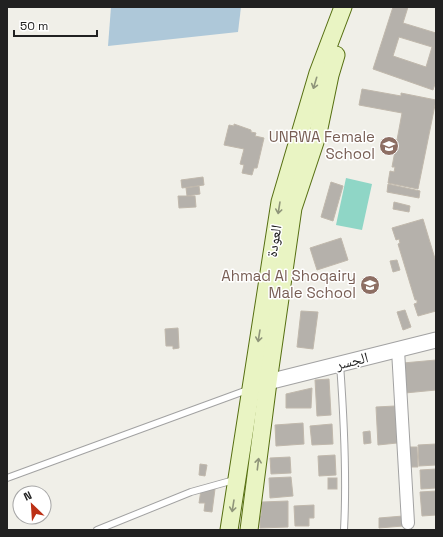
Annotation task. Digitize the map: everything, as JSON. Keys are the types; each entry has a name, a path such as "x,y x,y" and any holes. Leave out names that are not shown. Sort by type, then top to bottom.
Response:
{"main road":[{"name":"العودة","path":"249,530 260,386 280,202 318,73 343,7"},
{"name":"العودة","path":"229,530 238,479 260,386 293,208 318,133 330,75 353,7"}],"street":[{"name":"الجسر","path":"260,386 436,340"},
{"path":"398,350 408,523"}],"lane":[{"path":"340,364 346,502 344,530"},
{"path":"7,478 260,386"},
{"path":"97,530 192,492 238,479"}],"shaded area":[{"path":"111,7 241,7 238,32 108,46"},
{"path":"346,178 372,184 362,230 336,225"}],"building":[{"path":"393,7 408,7 403,23 436,33 436,81 433,90 373,69","holes":["399,37 432,47 426,67 393,56"]},
{"path":"362,89 401,96 401,93 436,100 418,189 388,183 390,171 394,172 395,167 392,167 402,113 359,105"},
{"path":"234,124 251,130 251,132 256,133 255,136 264,138 257,168 254,168 252,175 242,173 244,165 240,164 244,149 224,145 229,125 234,126"},
{"path":"203,177 204,185 182,188 181,180"},
{"path":"331,182 343,186 333,221 321,217"},
{"path":"388,184 420,191 419,198 387,192"},
{"path":"199,186 200,194 187,196 186,188"},
{"path":"178,196 195,196 196,207 179,208"},
{"path":"394,202 410,206 409,212 393,209"},
{"path":"423,219 436,262 436,311 418,316 414,304 417,303 417,300 415,300 398,244 400,243 399,239 396,240 392,228"},
{"path":"341,238 348,260 317,270 310,248"},
{"path":"397,260 400,270 393,272 390,261"},
{"path":"405,310 411,327 403,330 397,312"},
{"path":"301,311 318,312 313,349 297,347"},
{"path":"178,328 179,348 173,349 173,346 166,346 165,329"},
{"path":"436,360 436,390 405,393 403,363"},
{"path":"329,379 331,415 317,416 315,380"},
{"path":"312,388 311,408 286,408 286,394"},
{"path":"395,406 397,443 378,445 376,407"},
{"path":"303,423 304,444 276,446 275,425"},
{"path":"332,424 333,444 312,445 310,426"},
{"path":"370,431 371,443 364,444 363,432"},
{"path":"436,444 436,465 419,466 418,445"},
{"path":"408,447 417,447 418,467 409,467"},
{"path":"335,455 336,475 319,476 318,456"},
{"path":"290,457 291,473 271,474 270,458"},
{"path":"200,464 207,465 205,476 199,475"},
{"path":"436,469 436,488 421,489 420,470"},
{"path":"291,477 293,496 270,498 269,478"},
{"path":"328,478 337,478 337,489 328,489"},
{"path":"205,488 215,489 212,512 204,511 205,503 199,503 201,490"},
{"path":"436,491 436,515 422,516 420,492"},
{"path":"288,501 288,527 260,528 262,502"},
{"path":"314,505 314,518 309,518 309,526 295,526 294,506"},
{"path":"403,516 403,526 379,528 379,518"}],"place":[{"name":"UNRWA Female School","path":"389,146"},
{"name":"Ahmad Al Shoqairy Male School","path":"370,285"}]}
